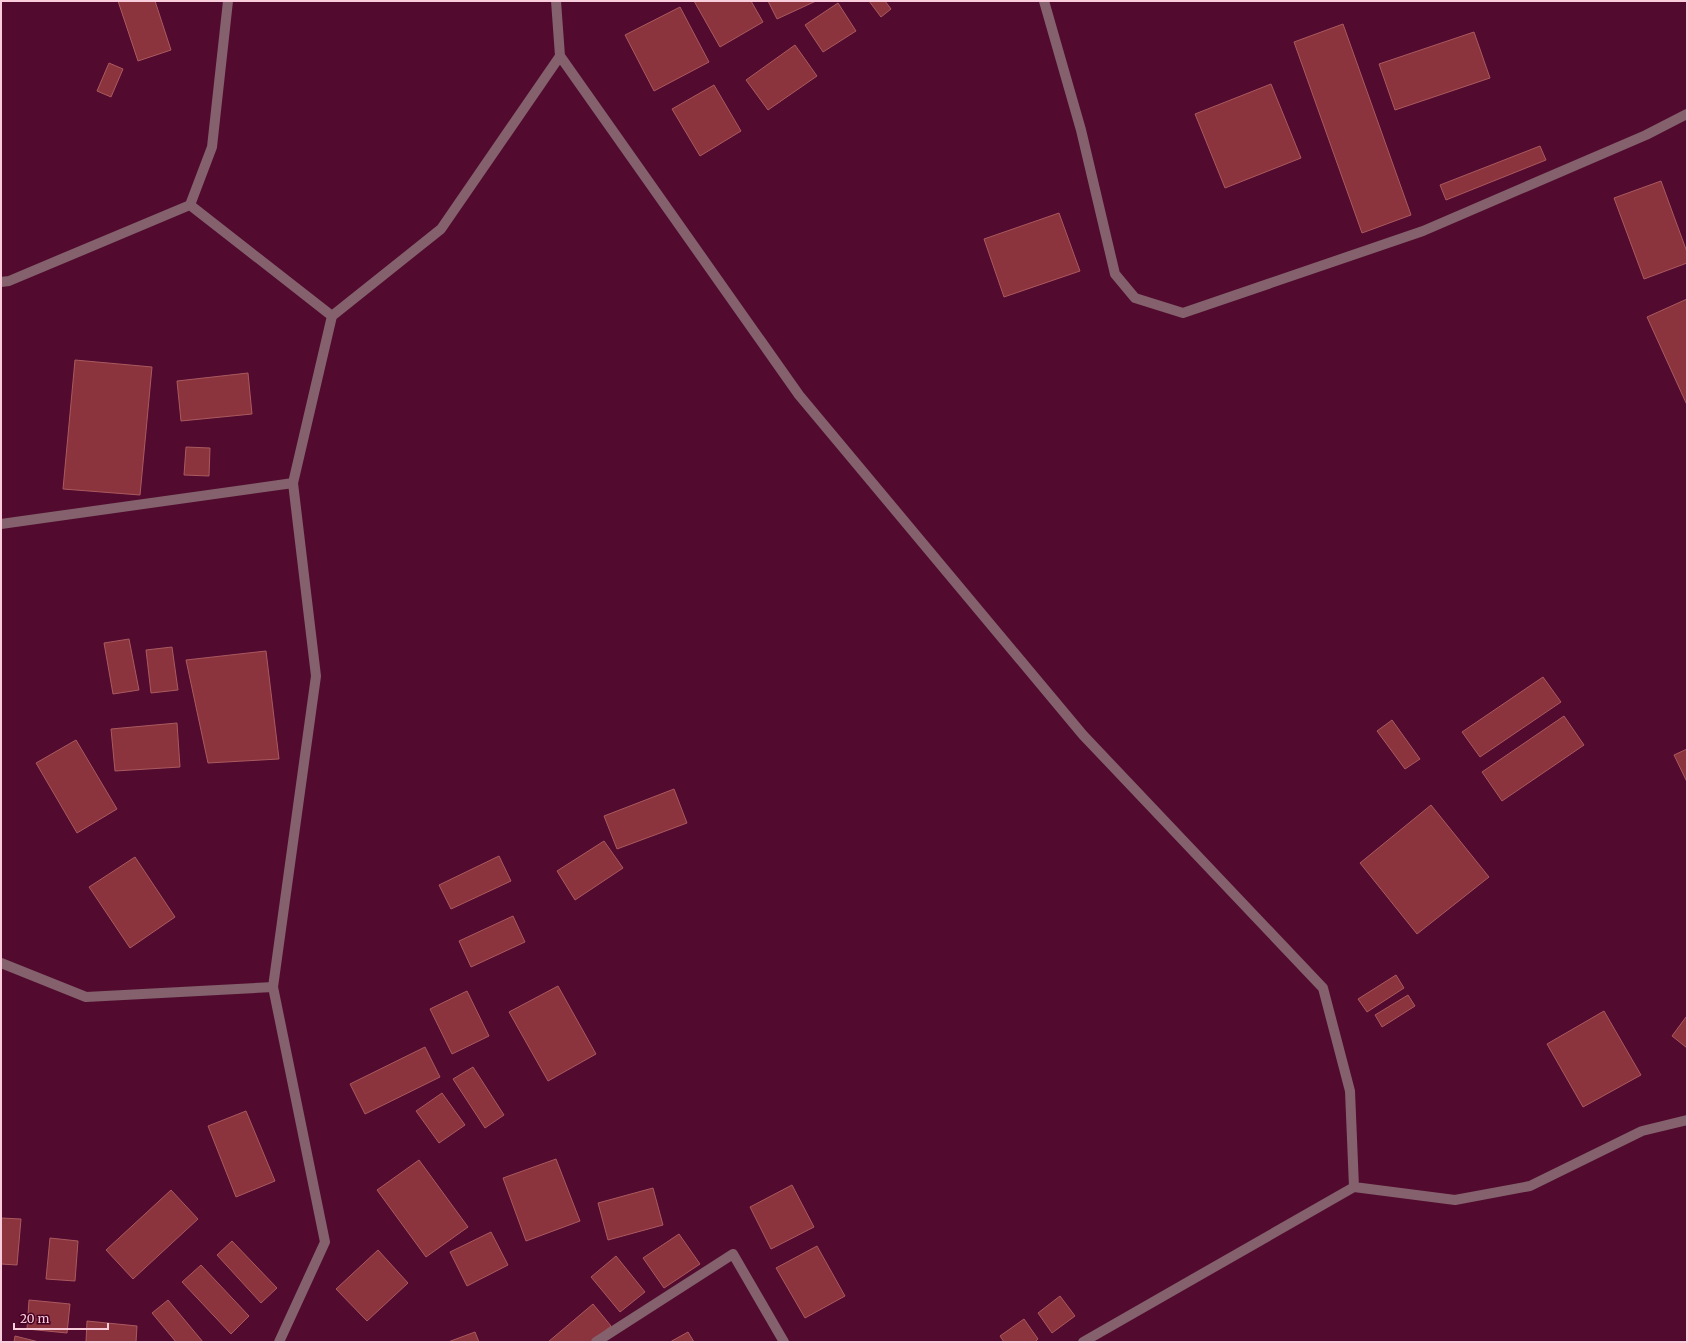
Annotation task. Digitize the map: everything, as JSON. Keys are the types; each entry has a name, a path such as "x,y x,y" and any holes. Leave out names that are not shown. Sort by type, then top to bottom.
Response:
{"street":[{"path":"1,282 9,281 190,205 212,147 228,1"},
{"path":"556,1 560,56 799,395 1083,735 1323,988 1350,1091 1354,1187"},
{"path":"1044,1 1081,130 1115,274 1135,298 1183,313 1423,231 1646,135 1687,114"},
{"path":"279,1342 325,1242 273,987 316,676 293,483 332,316 441,230 560,56"},
{"path":"190,205 332,316"},
{"path":"1,524 293,483"},
{"path":"1,963 86,997 273,987"},
{"path":"1083,1342 1354,1187 1455,1200 1530,1186 1642,1131 1687,1120"},
{"path":"596,1342 733,1254 784,1342"}],"building":[{"path":"118,1 155,1 171,50 138,61"},
{"path":"694,1 751,1 763,22 720,47"},
{"path":"768,1 816,1 777,19"},
{"path":"869,1 885,1 891,9 881,17"},
{"path":"838,3 856,31 823,52 805,25"},
{"path":"680,7 709,62 654,91 625,35"},
{"path":"1343,24 1411,215 1362,233 1294,42"},
{"path":"1474,32 1490,78 1395,110 1379,64"},
{"path":"795,45 817,76 768,110 746,80"},
{"path":"109,63 123,69 111,97 97,91"},
{"path":"1271,84 1301,158 1225,188 1195,114"},
{"path":"714,85 741,131 700,156 672,109"},
{"path":"1540,146 1546,160 1446,200 1440,185"},
{"path":"1661,181 1687,252 1687,263 1644,279 1614,198"},
{"path":"1059,213 1080,271 1004,297 984,239"},
{"path":"1687,299 1687,405 1647,317"},
{"path":"75,360 152,367 140,495 63,489"},
{"path":"248,373 252,414 181,421 177,381"},
{"path":"186,447 210,448 209,476 184,475"},
{"path":"129,639 139,690 113,694 104,643"},
{"path":"172,647 178,690 151,693 146,650"},
{"path":"266,651 279,759 208,763 186,660"},
{"path":"1543,677 1561,702 1480,757 1462,732"},
{"path":"1564,716 1584,745 1502,801 1482,772"},
{"path":"1392,720 1420,759 1405,769 1377,731"},
{"path":"177,723 180,767 115,771 111,729"},
{"path":"76,740 117,809 77,833 36,763"},
{"path":"1687,749 1687,782 1674,755"},
{"path":"674,789 687,823 617,849 604,816"},
{"path":"1431,805 1489,877 1417,934 1360,863"},
{"path":"604,841 623,868 575,900 557,871"},
{"path":"499,856 511,881 451,909 439,885"},
{"path":"135,857 175,917 130,948 89,887"},
{"path":"513,916 525,942 471,967 459,941"},
{"path":"1396,975 1404,988 1367,1012 1358,999"},
{"path":"558,986 596,1054 548,1081 509,1012"},
{"path":"467,991 489,1036 452,1054 430,1009"},
{"path":"1408,995 1415,1006 1382,1027 1375,1015"},
{"path":"1604,1011 1641,1075 1583,1107 1547,1044"},
{"path":"1687,1017 1687,1048 1672,1036"},
{"path":"425,1047 440,1077 365,1114 350,1084"},
{"path":"473,1067 504,1115 485,1128 453,1079"},
{"path":"442,1093 465,1125 439,1143 416,1111"},
{"path":"246,1111 275,1181 236,1197 208,1126"},
{"path":"556,1159 580,1221 526,1241 503,1178"},
{"path":"419,1160 468,1227 426,1257 377,1190"},
{"path":"792,1185 814,1227 771,1249 750,1207"},
{"path":"653,1188 663,1225 608,1240 598,1203"},
{"path":"171,1190 198,1219 133,1279 106,1250"},
{"path":"1,1218 21,1219 17,1265 1,1264"},
{"path":"491,1232 508,1265 467,1286 450,1252"},
{"path":"679,1234 700,1264 664,1288 643,1258"},
{"path":"50,1238 78,1241 75,1281 46,1279"},
{"path":"232,1241 277,1288 261,1303 217,1255"},
{"path":"817,1246 845,1296 805,1318 776,1268"},
{"path":"378,1250 408,1283 367,1321 336,1289"},
{"path":"616,1256 645,1292 620,1312 591,1277"},
{"path":"201,1265 249,1316 231,1334 182,1282"},
{"path":"1060,1296 1075,1316 1052,1333 1038,1313"},
{"path":"29,1300 70,1304 67,1333 27,1329"},
{"path":"168,1300 203,1342 176,1342 152,1313"},
{"path":"593,1304 611,1326 592,1342 548,1342"},
{"path":"1024,1319 1038,1339 1035,1342 1004,1342 1000,1336"},
{"path":"87,1321 137,1326 136,1342 86,1342"},
{"path":"475,1332 479,1342 448,1342"},
{"path":"688,1332 694,1342 670,1342"},
{"path":"15,1336 39,1342 14,1342"}]}
